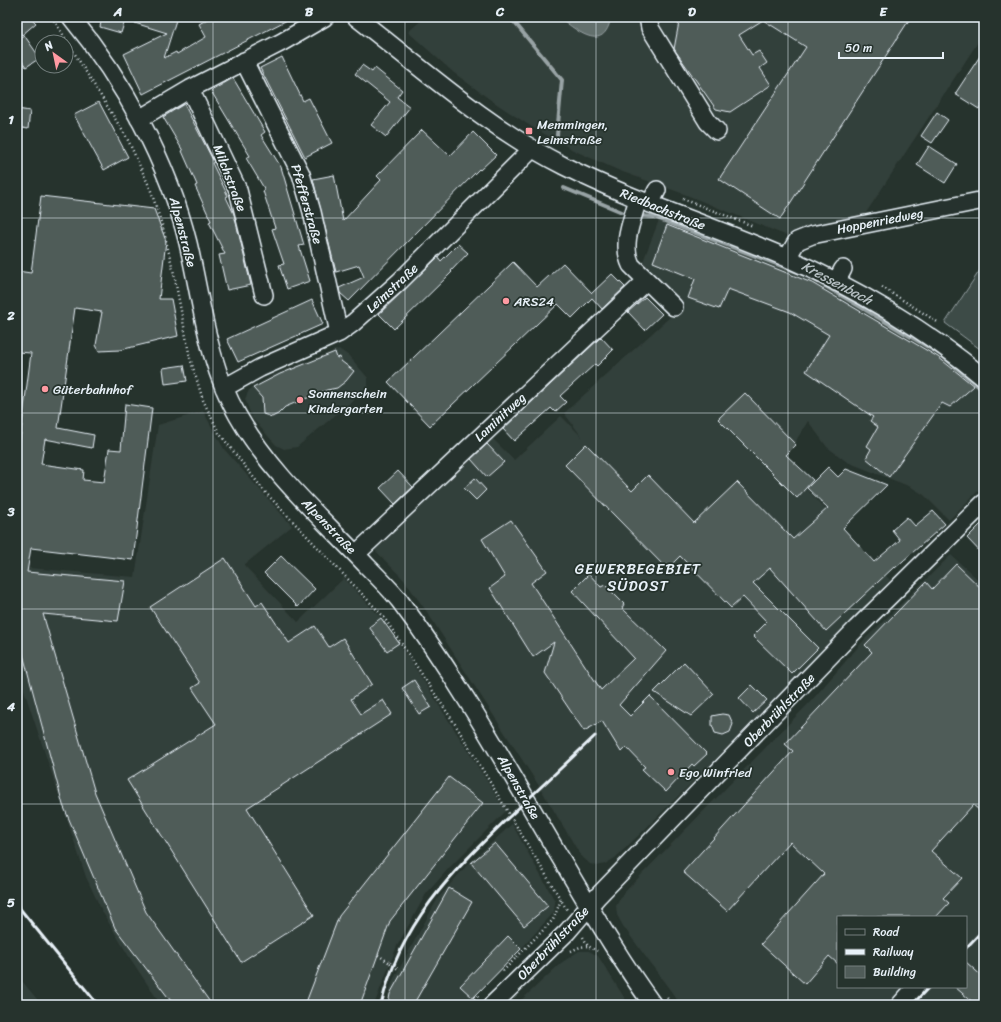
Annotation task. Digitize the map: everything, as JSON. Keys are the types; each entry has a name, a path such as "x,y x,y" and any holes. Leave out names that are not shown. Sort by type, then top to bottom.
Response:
{"street":[{"name":"Alpenstraße","path":"71,17 98,54 139,119 158,156 180,216 209,343 224,388 237,415 264,455 295,491 397,598 447,669 492,741 617,953 654,1005"},
{"path":"139,119 190,89 244,62 325,17"},
{"name":"Riedbachstraße","path":"356,17 453,92 532,149 600,184 649,198 787,258 840,275 932,339 984,378"},
{"path":"648,17 650,28 708,122 717,131"},
{"name":"Pfefferstraße","path":"244,62 301,174 312,212 339,333"},
{"name":"Milchstraße","path":"190,89 215,138 238,190 264,295"},
{"name":"Leimstraße","path":"224,388 260,368 339,333 353,323 400,281 532,149"},
{"path":"649,198 626,248 631,265 674,307"},
{"name":"Hoppenriedweg","path":"787,258 796,241 812,235 984,200"},
{"name":"Laminitweg","path":"356,554 646,281"},
{"name":"Oberbrühlstraße","path":"486,999 567,932 589,906 857,628 984,503"},
{"path":"900,1005 915,988"}],"path":[{"path":"649,198 758,228"},
{"path":"497,977 553,920 561,900"},
{"path":"378,955 399,970"},
{"path":"469,1005 486,999"}],"shaded area":[{"path":"425,17 984,17 984,33 862,219 785,235 684,194 620,171 575,151 532,127 492,101 454,73 408,32"},
{"path":"559,17 611,17 607,28 602,35 596,37 581,33"},
{"path":"659,220 812,280 939,355 984,393 984,485 949,520 924,495 911,487 847,462 827,447 808,421 797,439 796,445 786,455 813,481 806,488 890,580 716,759 638,836 615,858 605,864 597,866 590,864 581,856 539,786 427,612 404,580 371,546 489,435 514,460 561,416 582,437 564,413 671,316 646,291 650,277 642,264"},
{"path":"984,264 984,352 945,323"},
{"name":"Sonnenschein Kindergarten","path":"339,349 349,356 368,378 368,388 297,447 284,449 276,445 252,418 245,399 249,390 273,375"},
{"path":"203,411 224,449 292,526 244,565 298,622 344,578 381,618 409,658 506,811 449,868 426,894 397,946 374,1005 161,1005 128,955 103,913 86,877 17,669 17,567 135,577 158,425"},
{"path":"951,555 984,585 984,1005 911,1005 926,988 967,988 967,916 837,916 837,988 903,988 890,1005 681,1005 623,926 617,915 616,906 622,895 812,700 865,639"},
{"path":"512,824 555,901 554,912 521,949 466,1005 385,1005 393,980 438,898 468,864"},
{"path":"579,951 589,951 598,956 629,1005 516,1005 561,963"},
{"path":"17,975 42,1005 17,1005"}],"building":[{"path":"17,17 30,17 36,23 22,35 17,29"},
{"path":"102,17 177,17 164,58 176,52 177,54 206,37 199,24 211,17 293,17 143,94 124,54 167,33 125,20 121,33 100,27"},
{"path":"680,17 911,17 780,219 719,179 806,47 763,20 739,35 752,55 759,51 767,63 760,68 771,85 730,112 716,109 674,49"},
{"path":"24,35 34,49 34,62 26,67 17,54 17,40"},
{"path":"984,50 984,101 979,109 955,94"},
{"path":"282,57 303,101 309,98 332,143 305,157 260,68"},
{"path":"362,65 372,72 375,68 402,90 397,97 410,107 386,137 371,125 390,102 355,74"},
{"path":"233,78 265,132 261,135 281,167 304,245 299,246 310,281 287,289 279,265 284,264 272,229 275,228 263,191 265,190 246,158 250,156 211,91"},
{"path":"99,102 128,157 104,170 74,115"},
{"path":"184,104 214,162 212,163 228,196 226,197 234,214 251,285 227,290 219,255 225,254 209,222 211,221 195,186 197,185 183,151 163,117"},
{"path":"17,109 30,111 28,129 17,127"},
{"path":"937,112 948,120 932,143 921,136"},
{"path":"422,130 450,156 473,132 496,155 480,170 479,169 349,301 340,293 339,288 364,277 359,265 336,272 313,179 334,175 343,221 381,180 377,176"},
{"path":"929,146 957,164 945,183 917,165"},
{"path":"41,196 154,209 166,241 159,299 171,299 178,336 120,350 99,351 96,345 102,312 75,308 58,428 94,435 92,448 45,439 41,464 84,470 83,480 104,482 109,449 121,450 125,404 152,408 133,560 31,548 27,572 125,581 118,621 43,614 95,793 146,912 212,1005 174,1005 115,928 63,805 17,632 17,463 31,353 17,352 17,271 31,273"},
{"path":"667,225 812,283 938,357 974,386 950,407 942,403 889,477 866,458 871,449 867,446 878,427 870,421 873,417 806,371 829,335 790,312 728,289 719,309 688,298 695,279 653,262"},
{"path":"458,244 468,253 451,271 452,272 394,329 379,314 438,257 441,261"},
{"path":"513,262 537,287 563,263 592,293 612,274 625,287 602,309 592,298 572,318 558,304 430,426 388,382"},
{"path":"645,297 662,314 645,330 628,312"},
{"path":"312,300 323,324 238,362 227,339"},
{"path":"601,337 613,350 597,366 595,364 560,396 566,402 555,412 551,408 514,441 503,429"},
{"path":"335,352 337,358 340,357 341,361 354,371 346,381 337,388 327,390 285,407 278,414 272,417 263,414 262,398 253,388 280,374"},
{"path":"184,365 187,381 165,384 163,368"},
{"path":"745,393 796,445 786,455 813,480 797,498 718,419"},
{"path":"487,444 504,462 487,477 471,459"},
{"path":"586,444 632,491 648,475 694,523 737,482 793,539 828,508 807,488 828,467 838,477 846,469 887,485 843,528 874,562 900,540 892,530 907,517 915,526 933,511 945,524 895,568 894,567 826,631 770,568 753,583 818,648 792,674 753,636 767,622 743,597 731,608 680,556 667,569 565,465"},
{"path":"398,471 413,487 395,504 380,488"},
{"path":"475,478 486,490 476,500 464,488"},
{"path":"511,520 547,571 531,583 601,690 634,658 572,591 589,574 601,587 605,585 624,604 622,608 666,651 619,705 630,716 650,696 707,754 694,766 692,764 666,792 642,769 645,767 626,747 621,752 602,721 584,731 545,673 554,642 533,657 490,588 505,577 482,539"},
{"path":"984,521 984,556 967,538"},
{"path":"281,556 315,589 298,607 264,573"},
{"path":"225,558 256,606 262,602 289,643 315,626 329,647 343,638 372,684 351,699 361,714 383,700 392,714 247,808 314,915 241,962 127,780 216,724 192,688 200,683 150,607"},
{"path":"956,564 984,591 984,814 973,805 931,851 962,878 943,898 949,903 937,916 837,916 837,963 829,956 805,984 761,944 824,874 790,842 727,911 683,872 793,751 785,744 872,652 865,645 926,582 932,589"},
{"path":"381,618 399,643 387,651 369,627"},
{"path":"684,662 714,694 691,716 654,692"},
{"path":"414,680 431,707 419,714 402,688"},
{"path":"752,685 767,700 753,713 739,698"},
{"path":"722,714 729,715 733,724 730,732 723,735 715,733 712,725 712,716"},
{"path":"449,777 483,803 390,921 360,1005 305,1005 339,916"},
{"path":"495,843 548,906 524,926 471,863"},
{"path":"449,888 472,902 413,1005 388,1005 390,994"},
{"path":"508,936 521,949 473,998 460,986"},
{"path":"967,963 984,978 984,1005 976,1005 956,988 967,988"}],"waterway":[{"name":"Kressenbach","path":"510,17 562,80 557,135"},
{"name":"Kressenbach","path":"564,188 622,212"},
{"name":"Kressenbach","path":"641,216 654,217 810,277 940,354 984,391"}],"railway":[{"path":"381,1005 390,976 401,949 430,902 467,859 595,736"},
{"path":"17,905 98,1005"},
{"path":"967,947 984,929"},
{"path":"912,1005 928,988"}],"place":[{"name":"Memmingen, Leimstraße","path":"529,131"},
{"name":"ARS24","path":"506,301"},
{"name":"Güterbahnhof","path":"45,389"},
{"name":"Sonnenschein Kindergarten","path":"300,400"},
{"name":"Ego Winfried","path":"671,772"}],"district":[{"name":"GEWERBEGEBIET SÜDOST","path":"638,578"}]}
